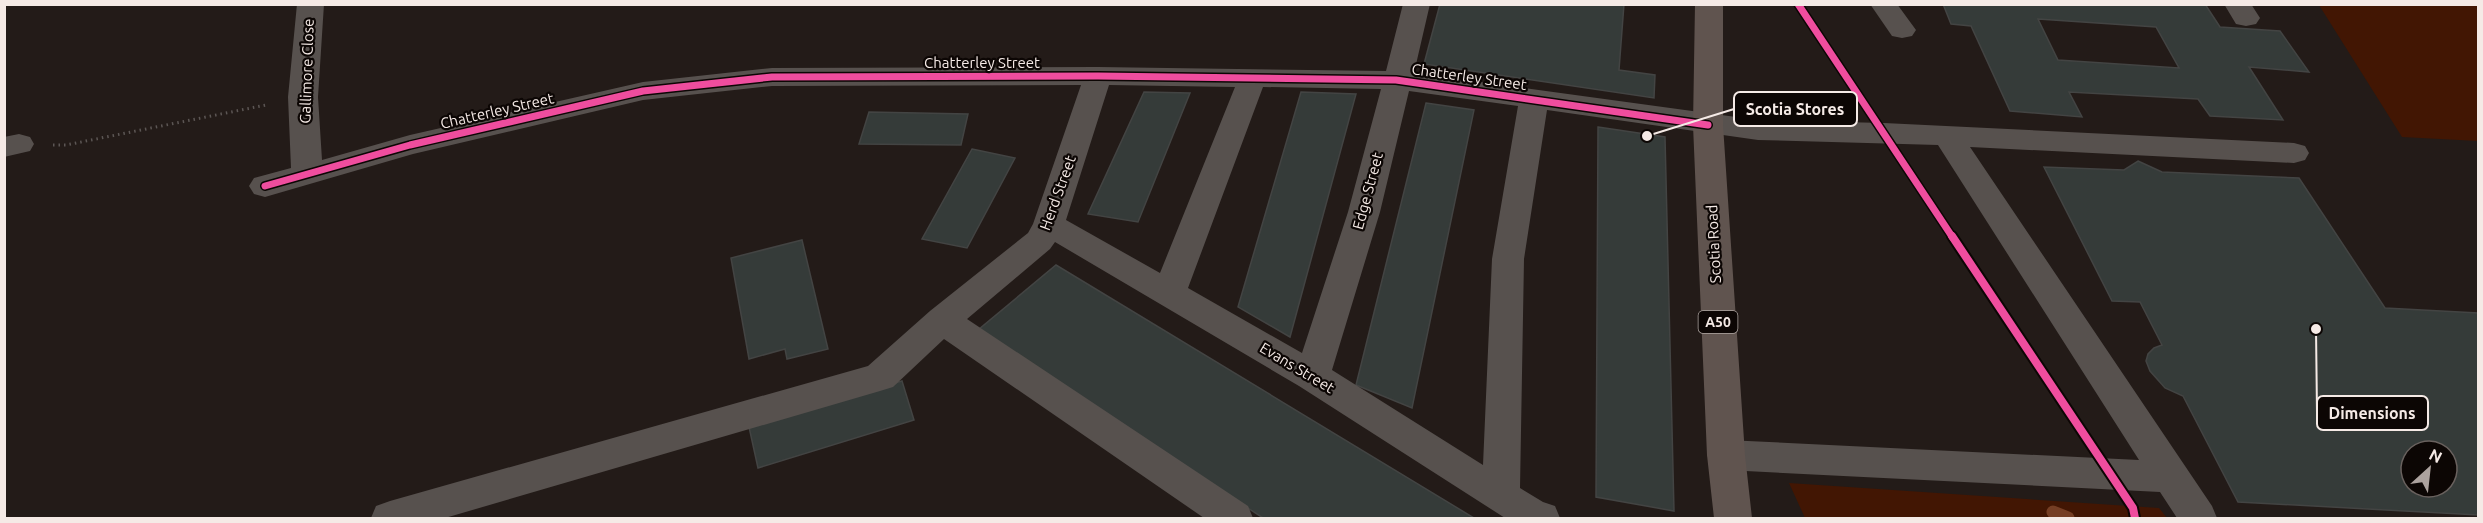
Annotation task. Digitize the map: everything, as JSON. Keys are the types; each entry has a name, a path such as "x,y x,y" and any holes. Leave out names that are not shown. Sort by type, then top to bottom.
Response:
{"main road":[{"name":"Scotia Road","path":"1709,4 1708,125 1725,455 1733,519"}],"street":[{"name":"Gallimore Close","path":"307,173 303,97 310,4"},
{"name":"Edge Street","path":"1312,376 1364,212 1396,80 1418,4"},
{"path":"1883,4 1902,30"},
{"name":"Chatterley Street","path":"264,186 411,145 643,91 772,77 1098,76 1396,80 1708,125 1758,130 1947,136 2294,153"},
{"name":"Herd Street","path":"390,519 880,377 935,326 1039,241 1049,224 1098,76"},
{"path":"1169,293 1253,77"},
{"path":"1526,512 1508,259 1534,100"},
{"path":"1947,136 2198,519"},
{"name":"Evans Street","path":"1049,224 1312,376 1526,512"},
{"path":"935,326 1234,519"},
{"path":"1725,455 1966,469 2169,477"}],"path":[{"path":"12,146 66,145 303,97"}],"shaded area":[{"path":"2319,5 2478,5 2478,141 2402,137"},
{"path":"1789,483 2159,508 2167,518 1805,518"}],"building":[{"path":"1440,4 1624,4 1619,70 1655,75 1654,98 1424,64"},
{"path":"1943,4 2205,4 2220,27 2280,31 2309,72 2249,67 2283,120 2210,116 2198,99 2069,92 2082,117 2010,111 1971,26 1951,24","holes":["2038,19 2156,27 2179,68 2058,60"]},
{"path":"1144,92 1190,93 1138,222 1088,214"},
{"path":"1301,92 1356,94 1290,337 1238,307"},
{"path":"1426,103 1474,110 1412,408 1356,385"},
{"path":"869,112 968,114 961,145 859,144"},
{"path":"1598,127 1665,137 1674,511 1596,497"},
{"path":"972,149 1015,158 967,248 922,239"},
{"path":"2138,161 2162,172 2299,178 2385,308 2478,313 2478,515 2238,502 2183,396 2165,388 2150,371 2146,361 2148,354 2154,348 2162,345 2140,302 2112,301 2044,167 2124,170"},
{"path":"802,240 828,349 787,359 785,349 749,359 731,258"},
{"path":"1056,265 1474,518 1263,518 978,330"},
{"path":"902,381 914,420 758,468 749,427"}],"waterway":[{"path":"2053,512 2068,518"}],"cycle path":[{"path":"1798,4 2133,508 2135,518"},
{"path":"265,186 410,145 643,91 772,77 1098,76 1396,80 1708,125"}],"place":[{"name":"Scotia Stores","path":"1647,136"},
{"name":"Dimensions","path":"2316,329"}]}
